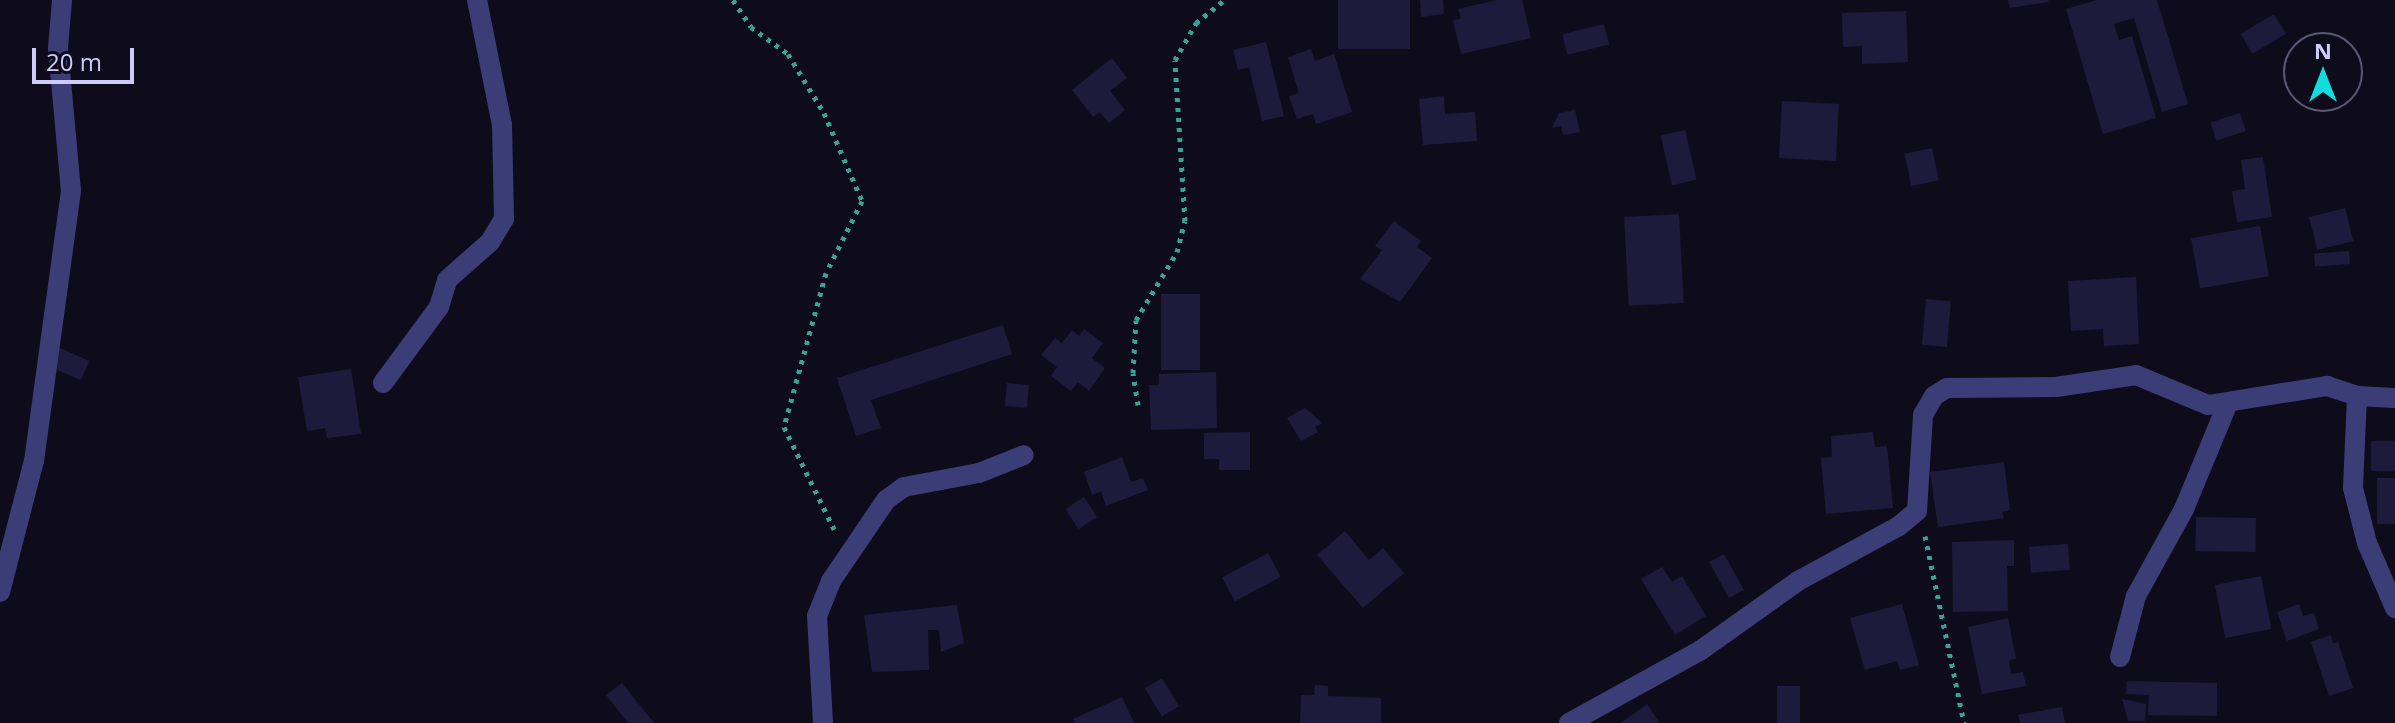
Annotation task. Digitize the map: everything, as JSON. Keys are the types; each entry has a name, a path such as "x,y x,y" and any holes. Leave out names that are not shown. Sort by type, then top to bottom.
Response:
{"street":[{"path":"0,592 34,461 71,191 58,48 62,0"},
{"path":"383,383 439,307 447,280 490,242 504,219 502,125 477,0"},
{"path":"1569,723 1701,650 1798,581 1917,511 1923,415 1934,396 1947,388 2056,387 2136,375 2187,398 2227,405 2302,387 2327,386 2357,396 2395,398"},
{"path":"2357,396 2353,488 2367,543 2395,608"},
{"path":"2120,657 2136,596 2184,509 2227,405"},
{"path":"823,723 817,616 839,570 892,492 979,473 1024,455"}],"path":[{"path":"733,0 751,27 788,54 824,113 862,201 826,273 784,427 827,509 839,570"},
{"path":"1138,405 1133,373 1136,320 1177,252 1185,221 1175,60 1196,23 1224,0"},
{"path":"1917,511 1937,580 1964,723"}],"building":[{"path":"1338,0 1410,0 1410,49 1338,49"},
{"path":"1420,0 1443,0 1444,14 1421,17"},
{"path":"1497,0 1522,0 1531,38 1461,54 1453,21 1461,18 1458,9"},
{"path":"2008,0 2048,0 2049,2 2010,8"},
{"path":"2097,0 2157,0 2188,104 2162,112 2134,18 2114,24 2119,40 2132,36 2156,118 2103,134 2066,9"},
{"path":"1906,11 1908,62 1862,64 1862,46 1843,47 1842,13"},
{"path":"2274,14 2285,32 2283,35 2252,54 2241,34"},
{"path":"1604,24 1609,44 1567,55 1562,34"},
{"path":"1266,42 1284,116 1262,121 1249,67 1238,70 1233,50"},
{"path":"1311,49 1315,61 1334,54 1352,112 1316,124 1313,114 1297,119 1289,96 1299,93 1288,57"},
{"path":"1112,58 1127,78 1110,91 1125,110 1109,123 1100,112 1093,117 1072,90"},
{"path":"1444,96 1445,114 1475,112 1477,141 1423,145 1419,99"},
{"path":"1782,101 1839,104 1836,161 1779,158"},
{"path":"1575,110 1580,132 1563,135 1561,126 1552,128 1559,113"},
{"path":"2240,113 2246,131 2216,141 2211,123"},
{"path":"1685,130 1696,180 1672,185 1661,136"},
{"path":"1932,148 1939,180 1911,186 1905,154"},
{"path":"2263,157 2272,217 2237,222 2232,191 2245,189 2241,160"},
{"path":"2345,208 2353,241 2317,250 2309,217"},
{"path":"1679,214 1684,303 1629,306 1624,217"},
{"path":"1394,221 1421,241 1417,247 1432,258 1400,302 1360,279 1382,250 1375,246"},
{"path":"2260,226 2269,276 2200,288 2191,238"},
{"path":"2349,251 2350,264 2315,266 2314,253"},
{"path":"2136,277 2139,344 2104,346 2103,329 2071,331 2068,281"},
{"path":"1161,294 1200,294 1200,370 1161,370"},
{"path":"1926,299 1951,301 1947,347 1922,345"},
{"path":"1003,325 1012,354 871,400 881,428 856,436 837,378"},
{"path":"1084,329 1103,343 1092,358 1105,368 1089,391 1078,382 1071,391 1051,376 1057,367 1041,355 1055,338 1062,343 1072,330 1079,336"},
{"path":"60,348 89,361 81,380 51,367"},
{"path":"351,369 361,434 327,438 325,428 307,431 298,377"},
{"path":"1216,372 1217,428 1151,430 1149,385 1159,385 1159,374"},
{"path":"1007,383 1029,385 1027,408 1005,406"},
{"path":"1305,408 1322,423 1315,427 1318,432 1301,441 1287,418"},
{"path":"1250,432 1250,470 1219,470 1219,459 1204,459 1204,433"},
{"path":"1873,432 1875,447 1887,446 1893,508 1826,514 1821,458 1832,457 1831,436"},
{"path":"2371,441 2395,441 2395,471 2371,471"},
{"path":"1122,457 1131,482 1143,478 1148,490 1106,506 1101,491 1092,495 1084,472"},
{"path":"2004,462 2010,510 2002,512 2004,518 1938,527 1930,472"},
{"path":"2377,478 2395,478 2395,524 2377,524"},
{"path":"1084,497 1097,517 1079,529 1066,509"},
{"path":"2196,517 2256,518 2255,552 2195,551"},
{"path":"1345,531 1369,560 1383,548 1404,573 1363,608 1317,555"},
{"path":"2014,540 2014,566 2007,566 2008,611 1953,612 1952,542"},
{"path":"2068,544 2070,570 2031,573 2029,547"},
{"path":"1268,553 1281,577 1235,601 1222,577"},
{"path":"1724,554 1744,590 1729,598 1709,562"},
{"path":"1662,567 1672,582 1682,576 1706,616 1675,635 1641,579"},
{"path":"2261,576 2271,629 2225,638 2215,585"},
{"path":"1902,604 1919,665 1900,670 1897,661 1865,670 1850,618"},
{"path":"2299,604 2303,616 2314,613 2319,629 2287,641 2277,612"},
{"path":"957,605 964,643 941,652 939,630 928,630 929,670 872,672 864,615"},
{"path":"2008,618 2016,659 2009,660 2011,674 2023,672 2026,686 1982,694 1968,627"},
{"path":"2331,635 2333,643 2338,642 2353,688 2329,696 2311,642"},
{"path":"1162,678 1179,706 1162,717 1145,688"},
{"path":"2127,681 2217,683 2217,716 2148,715 2149,695 2126,694"},
{"path":"622,683 654,723 628,723 606,695"},
{"path":"1315,685 1328,686 1328,696 1381,698 1381,723 1300,723 1301,695 1314,695"},
{"path":"1777,686 1800,686 1800,723 1777,723"},
{"path":"1122,697 1134,723 1075,723 1073,719"},
{"path":"2122,699 2146,704 2145,721 2128,721"},
{"path":"1647,704 1660,723 1621,723"},
{"path":"2062,707 2065,723 2020,723 2018,715"}]}
